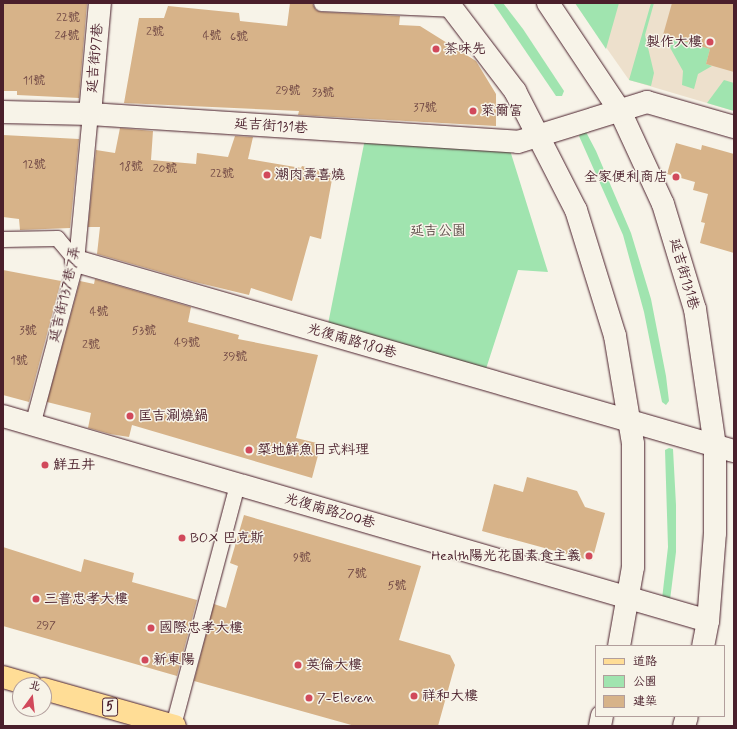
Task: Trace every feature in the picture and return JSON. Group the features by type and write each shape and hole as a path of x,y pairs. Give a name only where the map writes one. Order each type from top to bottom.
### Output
{"main road":[{"name":"5","path":"52,691 174,726"}],"street":[{"name":"延吉街97巷","path":"90,114 100,3"},
{"name":"延吉街131巷","path":"548,3 620,111 663,204 695,309 724,449 708,621 703,645"},
{"path":"451,6 515,91 576,210 615,336 633,444 633,567 619,645"},
{"path":"620,111 647,102 734,128"},
{"name":"延吉街131巷","path":"3,112 90,114 518,142 620,111"},
{"name":"光復南路180巷","path":"76,261 629,421"},
{"name":"光復南路200巷","path":"3,416 628,597"},
{"path":"629,421 724,449"},
{"path":"628,597 708,621"}],"lane":[{"path":"321,3 451,6"},
{"name":"延吉街137巷7弄","path":"32,425 76,261 90,114"},
{"path":"3,239 57,238 76,261"},
{"path":"174,726 237,484"}],"shaded area":[{"path":"575,3 734,3 734,111 629,80"}],"green space":[{"path":"493,3 503,3 523,29 564,91 562,96 556,96"},
{"path":"575,3 619,3 606,49"},
{"path":"651,3 654,3 645,35 654,73 651,86 629,80"},
{"path":"663,35 710,49 706,64 712,66 698,74 694,89 682,85 683,71"},
{"path":"724,80 734,83 734,111 707,103"},
{"path":"581,132 586,132 596,151 631,233 651,299 666,376 669,401 666,405 662,402 644,312 623,235 579,136"},
{"name":"延吉公園","path":"365,139 509,147 548,272 518,270 484,375 327,329"},
{"path":"669,448 673,449 676,505 676,552 670,600 662,599 668,547 665,450"}],"building":[{"path":"3,3 87,3 79,98 17,95 17,91 3,91"},
{"path":"290,3 312,3 316,10 321,12 400,16 399,25 420,26 476,61 496,94 496,126 298,115 299,111 124,103 139,18 164,18 168,6 239,13 240,21 287,26"},
{"name":"製作大樓","path":"672,3 734,3 734,72 706,64 710,49 663,35"},
{"path":"120,128 153,131 151,160 196,164 197,153 228,157 235,136 253,137 248,159 301,168 302,166 333,174 321,239 310,236 292,301 251,288 249,295 195,282 97,254 100,227 88,227 96,150 115,153"},
{"path":"3,135 79,139 70,228 20,230 19,219 3,217"},
{"path":"676,143 701,150 702,145 734,154 734,253 700,243 705,223 701,222 708,194 693,190 695,182 667,174"},
{"path":"3,270 61,281 29,402 3,395"},
{"path":"95,279 191,307 188,322 239,335 238,339 318,355 296,438 321,444 312,478 132,425 129,437 88,428 91,413 47,402 80,281 94,284"},
{"path":"527,477 577,491 585,507 605,513 592,561 482,531 494,484 523,492"},
{"path":"244,515 421,566 399,640 450,655 455,665 438,726 355,726 194,681 214,604 226,608 238,566 230,563"},
{"path":"3,547 81,572 84,559 134,573 132,582 197,600 177,676 3,626"}],"place":[{"name":"製作大樓","path":"710,42"},
{"name":"茶味先","path":"436,49"},
{"name":"萊爾富","path":"473,111"},
{"name":"潮肉壽喜燒","path":"267,175"},
{"name":"全家便利商店","path":"676,177"},
{"name":"匡吉涮燒鍋","path":"130,416"},
{"name":"築地鮮魚日式料理","path":"249,450"},
{"name":"鮮五井","path":"45,465"},
{"name":"BOX 巴克斯","path":"182,538"},
{"name":"Health陽光花園素食主義","path":"589,556"},
{"name":"三普忠孝大樓","path":"36,599"},
{"name":"國際忠孝大樓","path":"151,628"},
{"name":"新東陽","path":"145,660"},
{"name":"英倫大樓","path":"298,665"},
{"name":"祥和大樓","path":"414,696"},
{"name":"7-Eleven","path":"309,698"}]}
